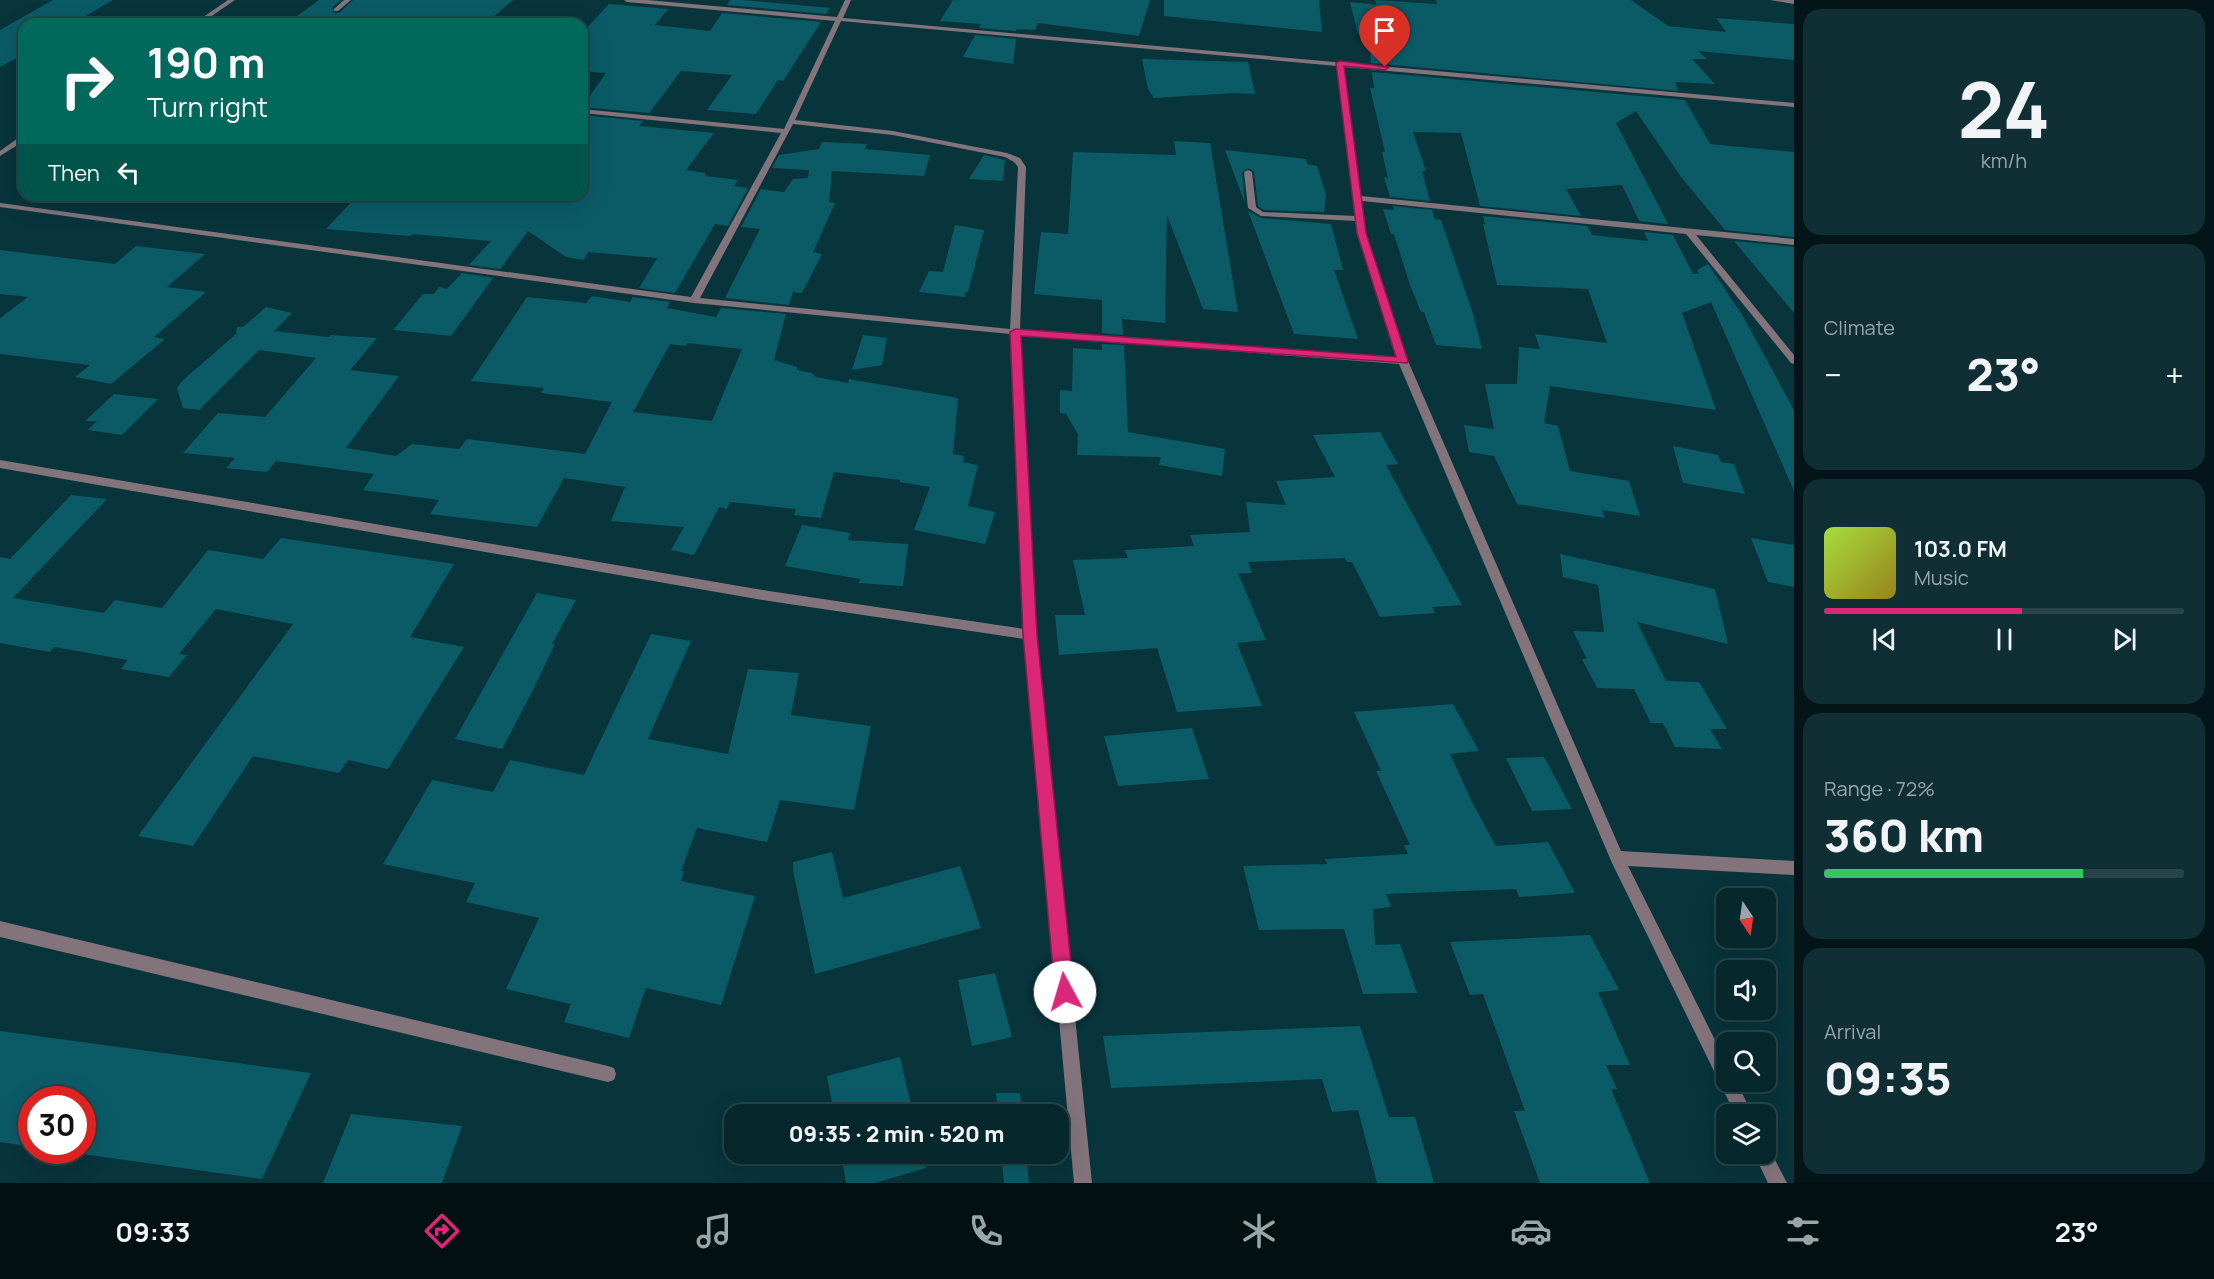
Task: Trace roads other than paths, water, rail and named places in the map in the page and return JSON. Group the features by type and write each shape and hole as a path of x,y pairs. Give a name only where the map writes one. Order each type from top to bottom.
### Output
{"street":[{"path":"205,18 232,0"},
{"path":"336,10 348,0"},
{"path":"627,0 1794,105"},
{"path":"694,300 788,127 848,0"},
{"path":"1773,0 1794,2"},
{"path":"1340,63 1359,219 1403,361 1617,858 1716,1058"},
{"path":"588,111 893,133 1007,155 1017,160 1022,167 1015,332 1030,635 1083,1183"},
{"path":"0,154 18,142"},
{"path":"1248,172 1252,208 1255,212 1359,219"},
{"path":"1356,198 1794,242"},
{"path":"0,205 694,300 1015,332 1403,361"},
{"path":"1689,232 1794,361"},
{"path":"0,464 769,596 1030,635"},
{"path":"1617,858 1794,868"},
{"path":"0,929 608,1074"},
{"path":"1769,1164 1778,1183"}]}
